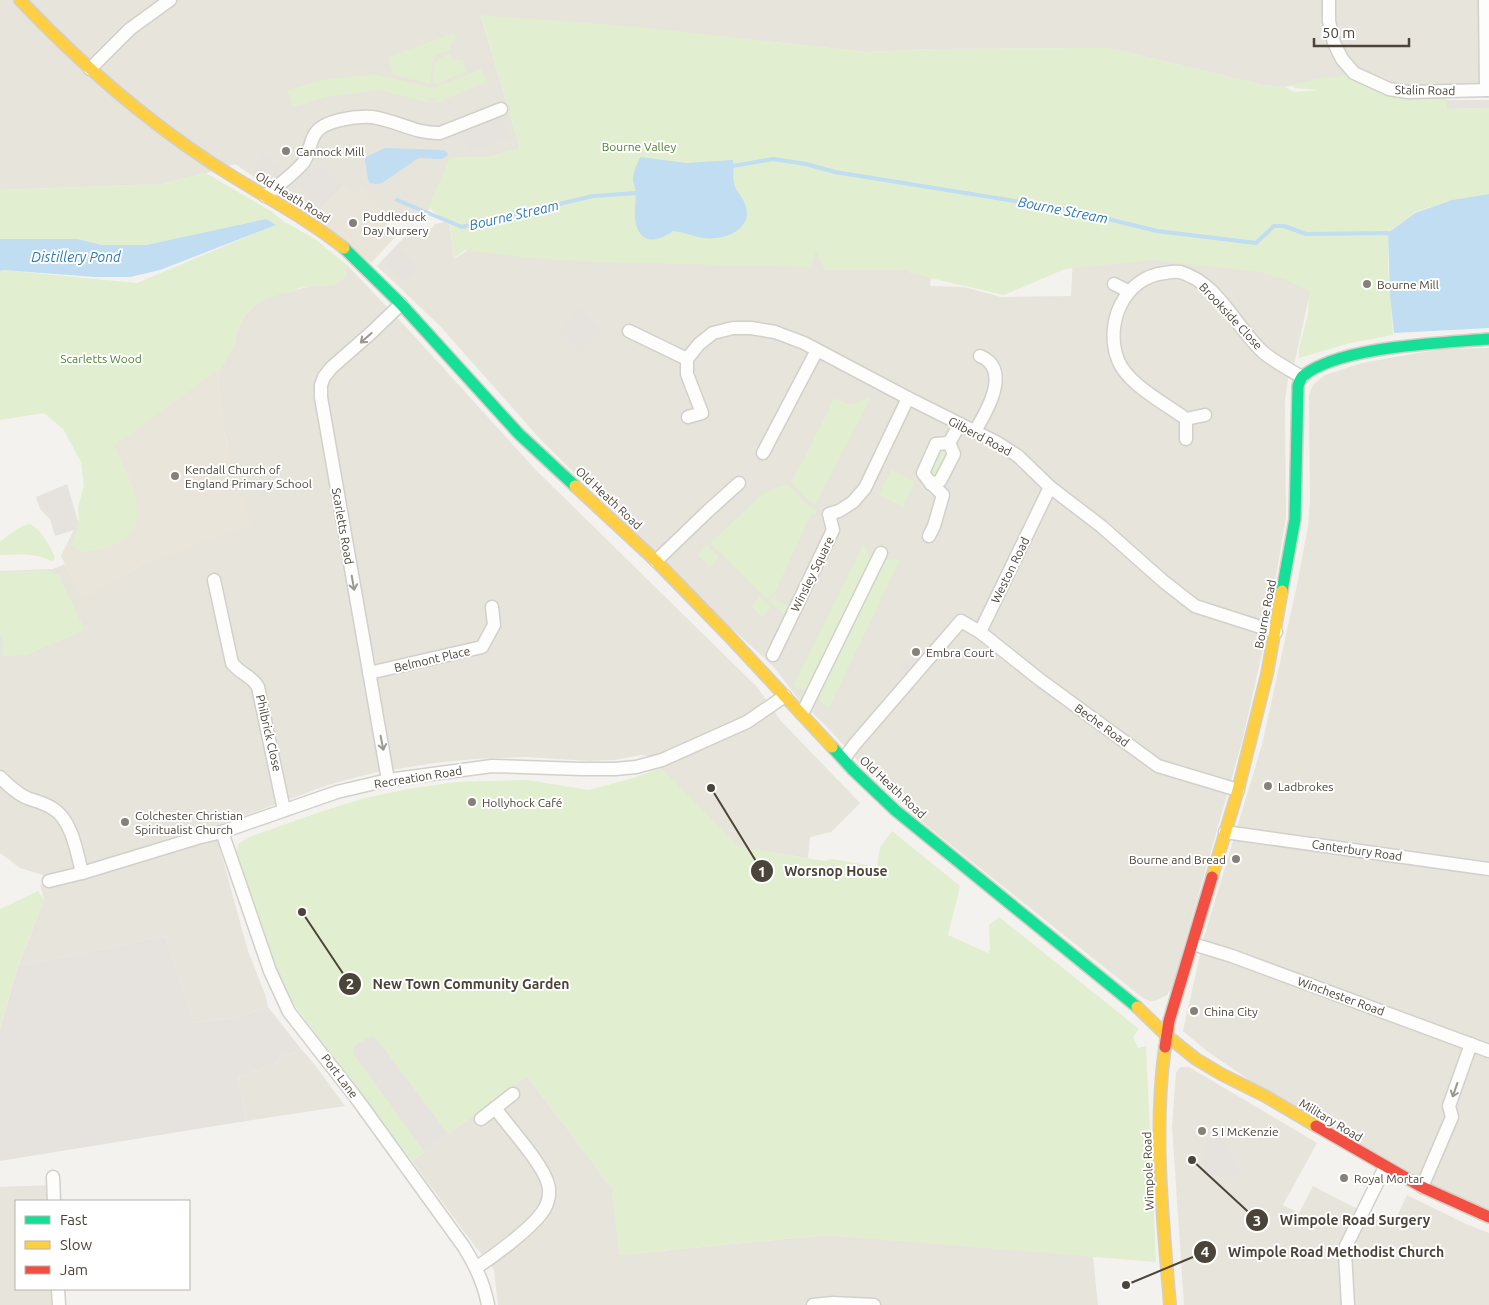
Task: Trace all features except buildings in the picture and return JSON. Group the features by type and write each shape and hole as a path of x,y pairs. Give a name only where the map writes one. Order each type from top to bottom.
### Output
{"street":[{"name":"Old Heath Road","path":"20,0 62,44 125,100 194,150 322,230 345,249 401,304 519,434 656,561 895,810 1144,1012 1166,1035"},
{"path":"90,69 130,29 170,0"},
{"name":"Stalin Road","path":"1329,0 1329,21 1334,43 1342,59 1354,74 1389,89 1408,92 1487,90"},
{"path":"1486,0 1487,90"},
{"path":"265,196 303,164 308,156 315,133 322,126 332,122 372,117 429,133 440,133 501,109"},
{"name":"Brookside Close","path":"1128,291 1142,280 1155,274 1177,272 1194,277 1220,300 1264,353 1302,378"},
{"path":"1114,284 1128,291 1120,305 1112,337 1118,360 1126,374 1186,419 1205,416"},
{"name":"Scarletts Road","path":"388,780 321,397 321,385 331,368 401,304"},
{"name":"Gilberd Road","path":"687,359 699,344 713,333 733,328 751,328 775,332 817,350 996,442 1018,456 1050,487 1101,526 1163,581 1195,606 1276,632"},
{"path":"629,331 687,359 687,374 702,413 688,417"},
{"path":"1302,378 1329,362 1356,354 1406,346 1489,339"},
{"path":"763,453 817,350"},
{"path":"974,431 992,397 996,375 988,359 980,356"},
{"name":"Bourne Road","path":"1166,1035 1238,790 1276,632 1295,519 1298,386 1302,378"},
{"name":"Winsley Square","path":"773,655 833,530 829,514 839,511 853,502 865,488 908,398"},
{"path":"1186,419 1186,439"},
{"path":"949,443 960,424"},
{"path":"928,536 934,526 943,495 923,473 936,444 949,443"},
{"path":"931,484 940,481 954,454 949,443"},
{"path":"656,561 708,510 739,483"},
{"name":"Weston Road","path":"980,632 1050,487"},
{"path":"802,714 881,553"},
{"name":"Philbrick Close","path":"214,580 232,663 237,670 245,673 256,682 258,687 284,810"},
{"name":"Belmont Place","path":"369,673 482,647 494,625 492,607"},
{"path":"844,759 961,621 980,632"},
{"name":"Beche Road","path":"980,632 1039,679 1158,766 1238,790"},
{"name":"Recreation Road","path":"49,881 222,832 337,792 388,780 492,766 581,769 636,767 662,760 747,722 785,696"},
{"path":"0,776 13,790 53,808 62,818 72,836 82,873"},
{"name":"Port Lane","path":"222,832 270,971 289,1012 362,1106 477,1267 488,1305"},
{"name":"Canterbury Road","path":"1225,832 1489,869"},
{"name":"Winchester Road","path":"1192,944 1232,956 1489,1050"},
{"name":"Military Road","path":"1166,1035 1204,1064 1265,1096 1385,1167 1422,1187 1489,1218"},
{"name":"Wimpole Road","path":"1166,1035 1162,1064 1160,1152 1170,1305"},
{"path":"1422,1187 1452,1117 1449,1106 1471,1044"},
{"path":"481,1119 513,1094"},
{"path":"477,1267 508,1245 537,1219 546,1207 549,1193 549,1186 543,1172 495,1108"},
{"path":"1348,1305 1346,1246 1385,1167"},
{"path":"53,1177 54,1200"},
{"path":"58,1290 59,1305"},
{"path":"814,1305 874,1305"}],"shaded area":[{"path":"0,0 1489,0 1489,97 1409,98 1375,91 1348,76 1314,80 1285,87 1263,85 1109,48 930,49 868,52 630,27 481,16 520,148 488,157 450,158 425,218 389,214 382,210 372,218 344,186 313,217 235,164 162,184 0,190"},
{"path":"1447,100 1489,100 1489,108 1447,109"},
{"path":"501,113 510,138 468,152 460,128"},
{"path":"263,152 287,172 280,180 275,177 271,182 253,165"},
{"path":"319,163 341,188 317,208 296,183"},
{"name":"Puddleduck Day Nursery","path":"361,185 382,210 377,214 397,235 371,263 313,217 344,186 351,194"},
{"path":"449,221 454,259 476,245 807,242 819,253 825,270 932,270 930,286 964,287 1001,297 1071,296 1074,236 1314,274 1295,361 1288,379 1285,401 1286,518 1265,640 1242,742 1172,988 1167,995 1155,1001 1143,998 916,817 872,776 799,700 774,667 726,623 541,440 440,326 377,266 409,232 425,231 432,228 435,224"},
{"path":"396,247 418,267 404,282 382,262"},
{"path":"347,265 535,469 757,687 781,721 860,803 831,832 810,837 808,858 738,847 648,756 641,755 615,760 590,761 526,757 475,759 434,763 373,773 328,785 214,827 248,951 265,994 268,1007 238,1017 194,1023 165,936 18,966 44,900 40,885 46,883 46,876 20,868 0,853 0,571 53,569 65,564 83,599 138,567 228,445 223,427 218,377 221,368 235,345 236,334 245,315 260,301 272,296 311,286 332,286 345,277"},
{"path":"580,308 601,328 581,352 559,332"},
{"name":"Kendall Church of England Primary School","path":"245,315 236,334 235,345 221,368 218,377 227,447 252,524 138,567 83,600 61,556 78,521 124,505 104,442"},
{"path":"1489,348 1489,1210 1431,1184 1252,1082 1207,1051 1183,1031 1204,937 1262,745 1298,580 1308,526 1310,501 1309,396 1311,389 1325,375 1362,363 1440,349"},
{"path":"67,484 78,521 74,530 55,536 50,519 40,509 36,497"},
{"name":"Embra Court","path":"910,655 917,660 905,676 898,670"},
{"path":"165,936 194,1023 238,1017 268,1007 302,1050 278,1058 279,1062 238,1077 246,1121 0,1161 0,1030 18,966"},
{"path":"373,1037 379,1042 448,1134 425,1152 355,1056 354,1046"},
{"path":"302,1050 345,1106 246,1121 238,1077 279,1062 278,1058"},
{"path":"1180,1067 1189,1067 1317,1143 1283,1205 1299,1213 1313,1186 1392,1227 1407,1195 1466,1224 1489,1233 1489,1305 1184,1305 1172,1126 1176,1073"},
{"path":"527,1076 614,1191 619,1255 827,1235 1093,1256 1098,1305 498,1305 494,1270 412,1161"},
{"path":"1224,1138 1238,1166 1239,1174 1204,1176 1203,1150 1207,1150 1207,1139"},
{"path":"50,1185 51,1200 15,1200 15,1290 55,1290 55,1305 0,1305 0,1187"}],"green space":[{"name":"Bourne Valley","path":"481,15 616,25 868,52 930,49 1109,48 1263,85 1285,87 1294,92 1319,90 1295,88 1293,87 1294,84 1327,77 1348,76 1375,91 1409,98 1447,97 1447,109 1489,108 1489,194 1452,200 1415,212 1388,233 1388,266 1393,335 1350,343 1299,358 1299,348 1308,314 1309,291 1286,280 1258,272 1154,260 1065,269 1004,295 909,273 908,270 825,270 816,251 811,267 591,262 529,258 465,250 454,258 450,224 428,207 450,158 488,157 520,148"},
{"path":"454,33 456,39 451,43 450,50 439,54 433,59 430,84 393,75 388,57"},
{"path":"450,54 452,59 463,61 466,72 438,83 433,83 435,64 440,58"},
{"path":"482,69 487,82 436,103 434,97 430,98 429,103 380,90 326,97 293,107 287,90 323,80 374,74 435,87"},
{"name":"Scarletts Wood","path":"206,173 315,239 347,265 345,277 332,286 300,288 260,301 245,315 236,334 235,345 221,368 114,446 133,488 137,503 137,517 133,529 124,540 107,548 83,553 71,545 79,525 78,507 84,486 81,462 63,429 44,413 0,420 0,271 137,283 275,225 266,219 146,245 102,245 78,239 0,239 0,190 162,184"},
{"path":"871,397 816,504 809,501 791,483 834,398 850,405"},
{"path":"943,448 949,452 938,476 931,476 929,470 938,449"},
{"path":"891,470 915,481 903,507 879,495"},
{"path":"787,484 808,506 816,509 816,515 811,514 776,590 767,599 710,543 764,493"},
{"path":"30,524 45,538 55,557 54,560 51,561 32,555 0,555 0,542 18,529"},
{"path":"863,544 866,546 872,561 811,687 799,690 793,686"},
{"path":"707,545 719,557 710,567 698,555"},
{"path":"885,560 900,560 829,708 821,702 819,687"},
{"path":"47,570 61,576 62,582 85,630 27,655 3,656 2,636 0,634 0,572"},
{"path":"777,593 775,600 792,608 787,618 769,601"},
{"path":"760,596 772,607 762,617 751,606"},
{"path":"661,768 739,847 825,861 832,859 877,867 880,847 892,831 960,886 948,935 988,953 990,949 989,925 999,917 1139,1029 1133,1037 1138,1048 1146,1046 1156,1262 827,1235 619,1255 612,1193 614,1191 527,1076 412,1161 283,990 265,948 237,853 238,844 249,837 317,813 365,798 408,789 456,782 527,780 589,790"},
{"path":"38,891 44,900 18,965 0,1030 0,909"}],"water":[{"path":"385,148 443,150 448,155 442,159 417,159 382,183 370,183 366,157"},
{"path":"640,157 686,163 733,160 734,184 744,202 747,213 742,227 728,235 711,238 673,231 660,238 648,239 644,237 637,227 635,218 636,194 633,179"},
{"path":"1489,194 1489,328 1394,333 1390,295 1388,233 1415,213 1452,200"},
{"name":"Distillery Pond","path":"266,219 276,225 160,270 130,277 95,277 0,271 0,239 78,239 102,245 146,245"}],"waterway":[{"name":"Bourne Stream","path":"733,166 773,159 806,164 835,172 1071,210 1157,231 1256,243 1274,226 1284,226 1306,234 1388,233"},
{"name":"Bourne Stream","path":"397,200 462,227 593,196 636,193"}],"traffic: fast":[{"path":"344,248 401,304 519,434 575,486"},
{"path":"1282,591 1295,519 1298,386 1302,377 1320,366 1341,358 1366,352 1489,339"},
{"path":"832,747 895,810 1137,1007"}],"traffic: slow":[{"path":"20,0 64,45 134,107 210,162 295,214 344,248"},
{"path":"575,486 656,561 832,747"},
{"path":"1212,877 1238,790 1267,674 1282,591"},
{"path":"1137,1007 1166,1035 1196,1059 1316,1126"},
{"path":"1165,1047 1161,1079 1159,1144 1170,1305"}],"traffic: jam":[{"path":"1165,1047 1169,1021 1212,877"},
{"path":"1316,1126 1422,1187 1489,1217"}],"place":[{"name":"Cannock Mill","path":"286,151"},
{"name":"Puddleduck Day Nursery","path":"353,223"},
{"name":"Bourne Mill","path":"1367,284"},
{"name":"Kendall Church of England Primary School","path":"175,476"},
{"name":"Embra Court","path":"916,652"},
{"name":"Ladbrokes","path":"1268,786"},
{"name":"Worsnop House","path":"711,788"},
{"name":"Hollyhock Café","path":"472,802"},
{"name":"Colchester Christian Spiritualist Church","path":"125,822"},
{"name":"Bourne and Bread","path":"1236,859"},
{"name":"New Town Community Garden","path":"302,912"},
{"name":"China City","path":"1194,1011"},
{"name":"S I McKenzie","path":"1202,1131"},
{"name":"Wimpole Road Surgery","path":"1192,1160"},
{"name":"Royal Mortar","path":"1344,1178"},
{"name":"Wimpole Road Methodist Church","path":"1126,1285"}]}
